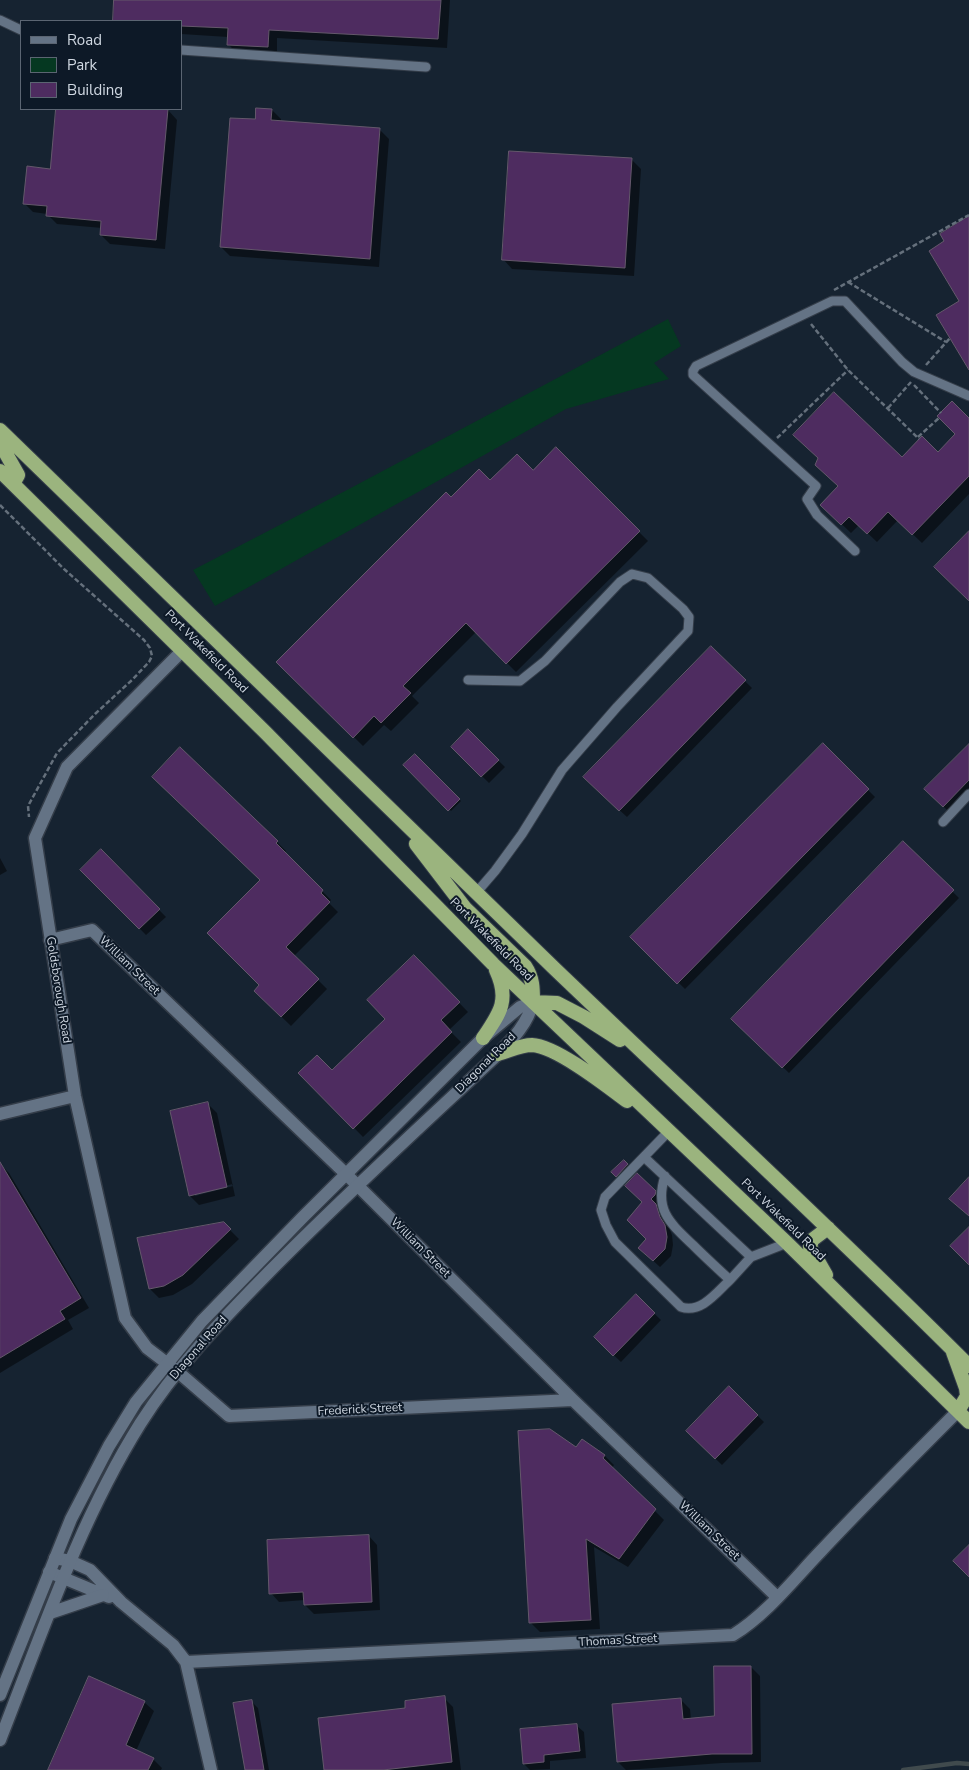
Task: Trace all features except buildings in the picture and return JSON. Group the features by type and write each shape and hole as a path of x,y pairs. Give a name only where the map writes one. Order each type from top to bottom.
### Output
{"highway":[{"name":"Port Wakefield Road","path":"0,430 476,893 646,1057 774,1175 969,1366"},
{"path":"0,443 18,474 13,484"},
{"name":"Port Wakefield Road","path":"0,471 183,650 493,964 787,1243 969,1422"},
{"path":"385,804 465,908 525,966 533,982 533,1002 557,1003 584,1017 646,1057"},
{"path":"484,1038 502,1007 502,984 493,964"},
{"path":"498,1054 531,1045 556,1054 576,1065 669,1130"},
{"path":"828,1228 812,1240 810,1247 834,1289"},
{"path":"952,1349 967,1396 958,1411"}],"street":[{"path":"35,838 67,767 183,650"},
{"name":"Goldsborough Road","path":"35,838 75,1096 125,1318 147,1348 167,1363"},
{"name":"William Street","path":"50,940 92,930 347,1175 573,1400 777,1597"},
{"name":"Diagonal Road","path":"0,1695 70,1518 136,1402 202,1321 236,1285 484,1038 520,1007 533,1002"},
{"name":"Diagonal Road","path":"0,1740 70,1562 93,1509 119,1459 177,1371 297,1244 498,1054 526,1021 530,1015 533,1002"},
{"path":"0,1114 75,1096"},
{"name":"Frederick Street","path":"167,1363 229,1416 573,1400"},
{"name":"Thomas Street","path":"186,1662 733,1635 748,1626 958,1411"},
{"path":"55,1558 90,1570 121,1602 173,1645 186,1662 211,1770"},
{"path":"49,1572 121,1602"},
{"path":"50,1612 103,1595"}],"lane":[{"path":"0,20 20,30"},
{"path":"182,50 426,67"},
{"path":"856,551 817,515 807,499 816,486 694,375 693,370 696,366 832,301 845,301 902,362 914,372 969,396"},
{"path":"468,680 520,681 545,661 620,582 632,574 648,578 684,609 689,617 688,631 617,707 562,770 522,834 496,871 476,893"},
{"path":"942,822 969,794"},
{"path":"669,1130 605,1197 601,1210 615,1242 678,1304 684,1308 698,1307 730,1280 751,1257 787,1243"},
{"path":"644,1157 751,1257"},
{"path":"665,1176 662,1202 671,1225 730,1280"}],"path":[{"path":"848,282 946,342"},
{"path":"771,444 848,370"},
{"path":"911,382 941,413"},
{"path":"918,437 939,418"},
{"path":"0,505 64,569 144,640 150,648 152,656 138,674 94,714 57,753 28,806 28,815 35,838"}],"green space":[{"path":"668,319 681,346 654,363 669,379 566,409 215,606 193,570 347,490"}],"waterway":[{"path":"903,1770 957,1763 969,1764"}]}
